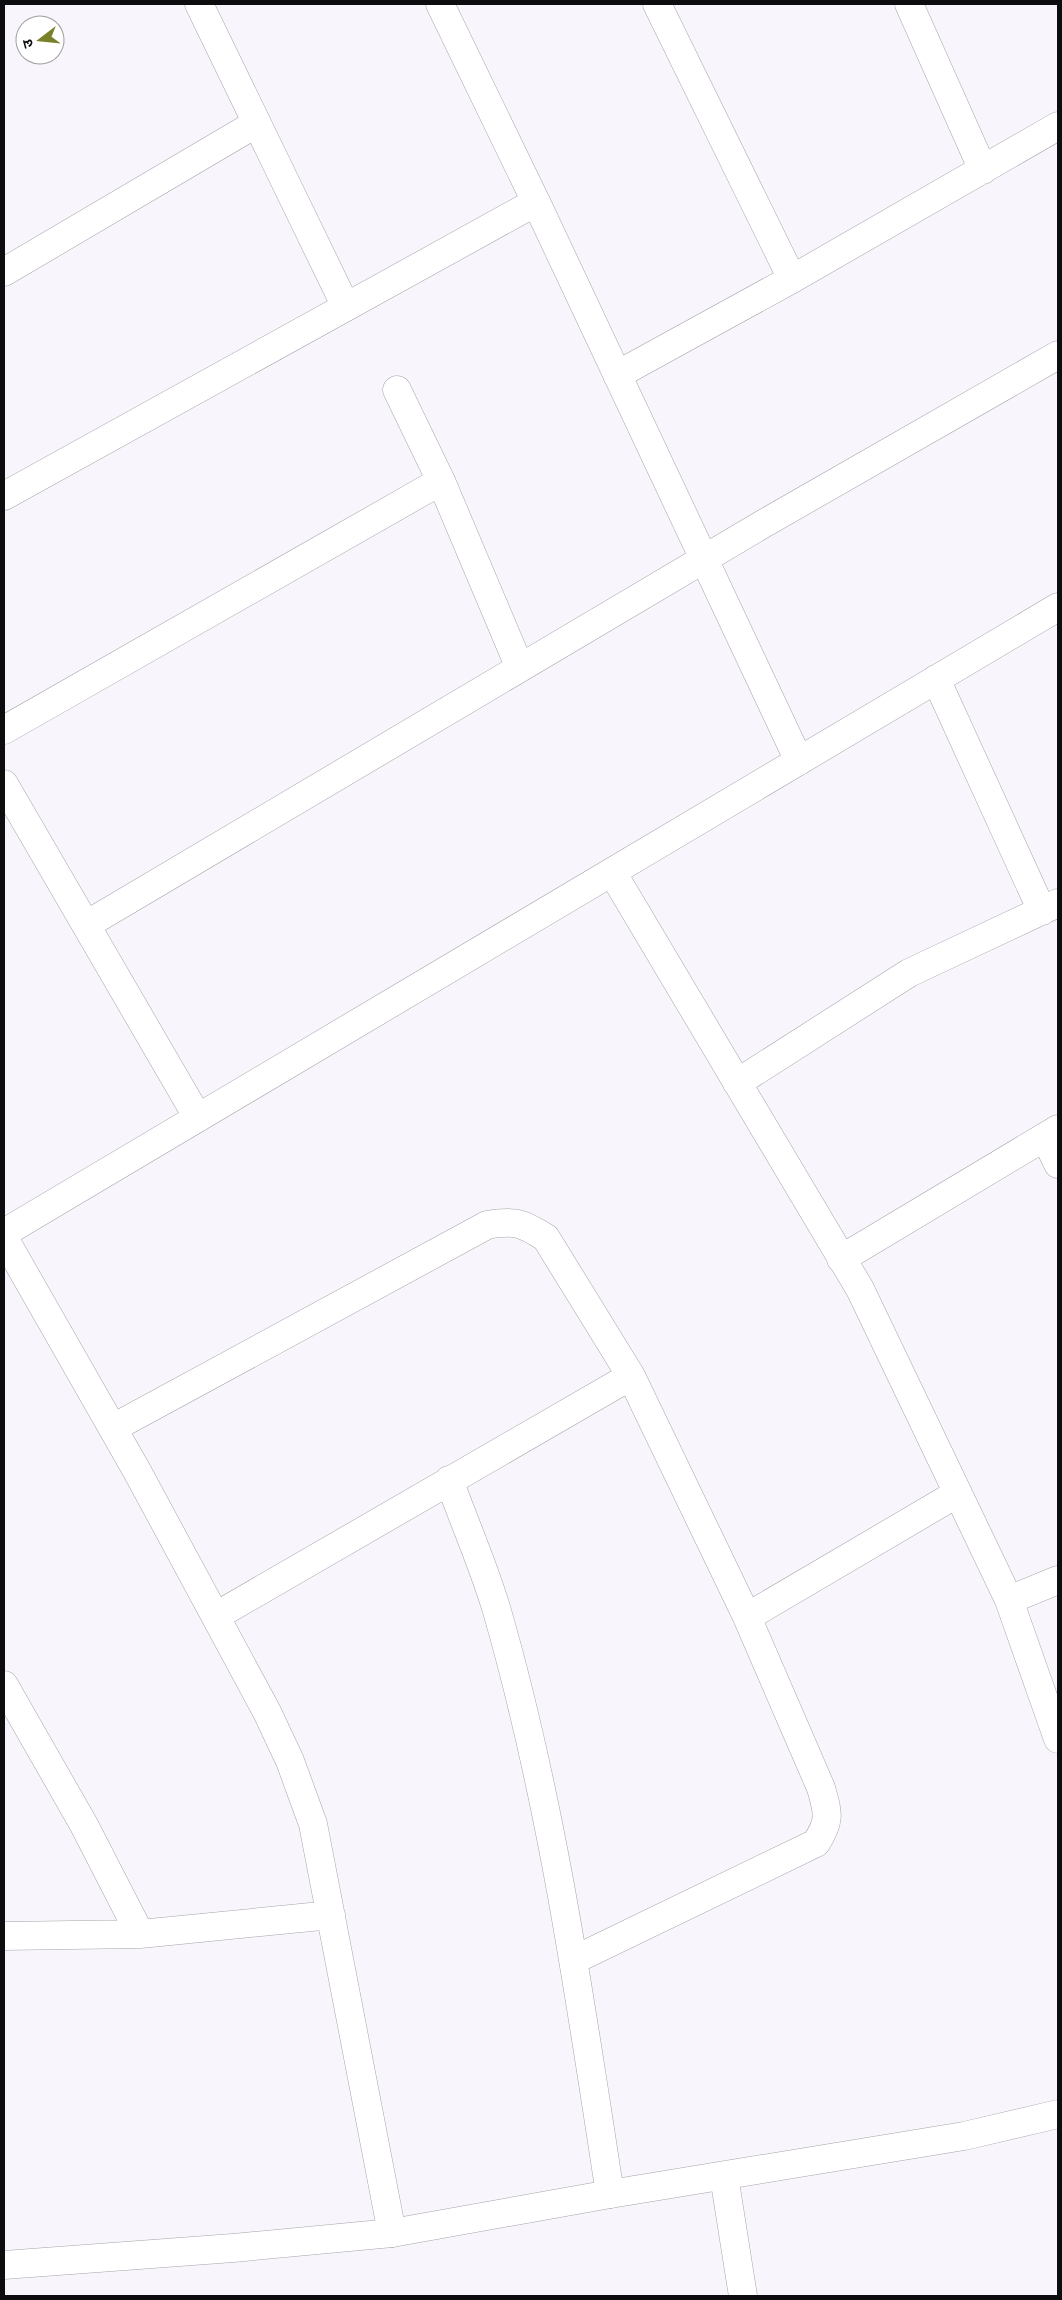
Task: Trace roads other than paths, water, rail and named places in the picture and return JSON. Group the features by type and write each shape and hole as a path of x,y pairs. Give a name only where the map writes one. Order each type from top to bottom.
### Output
{"street":[{"path":"199,4 346,307"},
{"path":"440,4 536,202 799,761"},
{"path":"656,4 792,279"},
{"path":"909,4 982,170"},
{"path":"4,272 257,124"},
{"path":"616,375 792,279 1058,126"},
{"path":"4,496 536,202"},
{"path":"86,925 703,560 1058,355"},
{"path":"397,390 441,481 520,668"},
{"path":"4,730 441,481"},
{"path":"4,1233 1058,607"},
{"path":"737,1083 909,972 1050,907 936,679"},
{"path":"4,784 198,1118"},
{"path":"612,872 860,1289 1010,1600 1058,1739"},
{"path":"841,1259 1052,1133 1058,1164"},
{"path":"113,1428 487,1225 505,1222 526,1225 546,1238 631,1376 747,1617 821,1788 827,1810 826,1827 816,1843 574,1960"},
{"path":"4,1238 113,1428 216,1616 267,1712 290,1761 313,1824 392,2233"},
{"path":"216,1616 448,1480 631,1376"},
{"path":"448,1480 496,1610 535,1757 574,1960 610,2194"},
{"path":"747,1617 958,1493"},
{"path":"1010,1600 1058,1580"},
{"path":"4,1685 84,1825 140,1934"},
{"path":"4,1936 140,1934 331,1915"},
{"path":"4,2265 233,2248 392,2233 610,2194 964,2136 1058,2114"},
{"path":"724,2176 743,2296"}]}
